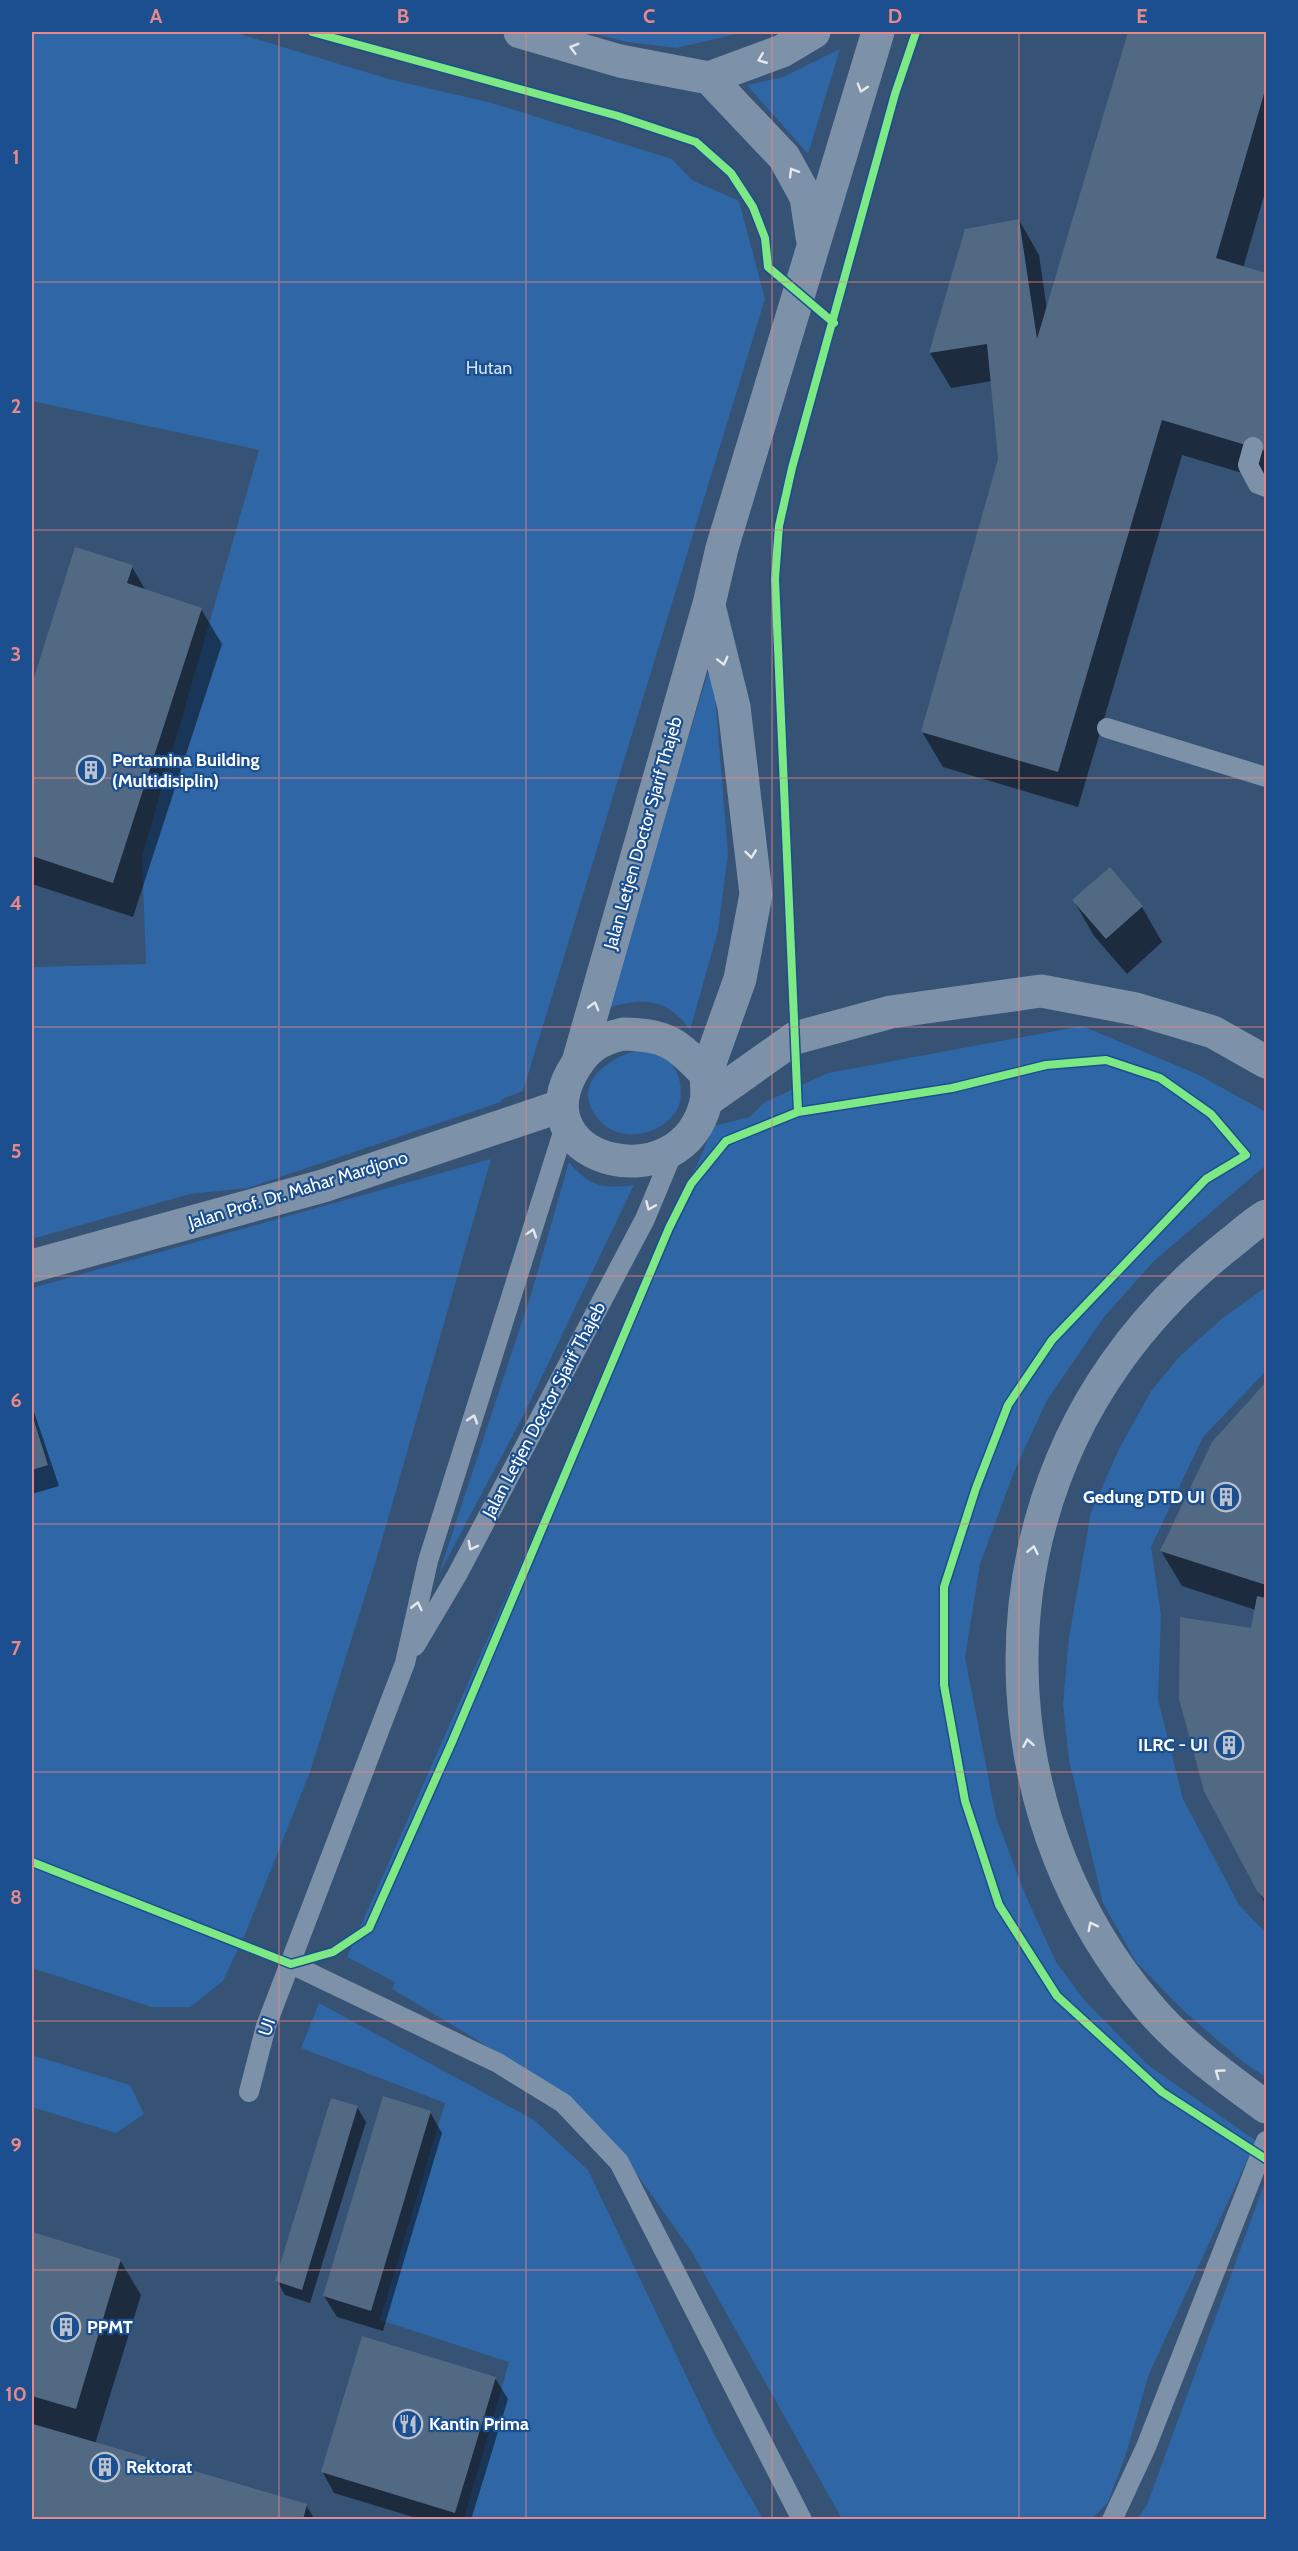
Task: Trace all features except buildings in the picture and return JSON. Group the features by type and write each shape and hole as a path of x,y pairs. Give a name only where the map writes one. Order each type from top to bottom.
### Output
{"street":[{"path":"520,32 620,61 709,78 782,51 814,32"},
{"name":"Jalan Letjen Doctor Sjarif Thajeb","path":"578,1062 709,604 722,548 878,32"},
{"name":"Jalan Letjen Doctor Sjarif Thajeb","path":"709,78 789,165 806,197 813,248"},
{"name":"Jalan Letjen Doctor Sjarif Thajeb","path":"706,1087 741,979 756,894 734,707 709,604"},
{"path":"706,1087 681,1048 653,1035 622,1034 601,1039 578,1062 567,1082 563,1116 582,1145 600,1156 631,1163 673,1152 693,1132 706,1087 795,1038 891,1012 1041,991 1136,1009 1214,1032 1266,1062"},
{"name":"Jalan Prof. Dr. Mahar Mardjono","path":"32,1266 323,1186 563,1116"},
{"path":"1266,1216 1197,1269 1140,1328 1093,1395 1057,1470 1033,1548 1022,1629 1023,1711 1036,1791 1063,1869 1100,1942 1149,2008 1207,2064 1266,2107"}],"lane":[{"path":"1253,447 1248,465 1258,484 1266,487"},
{"path":"1107,728 1266,777"},
{"name":"Jalan Letjen Doctor Sjarif Thajeb","path":"291,1964 405,1663 428,1561 563,1116"},
{"name":"Jalan Letjen Doctor Sjarif Thajeb","path":"405,1663 457,1575 623,1261 645,1219 673,1152"},
{"path":"291,1964 498,2063 563,2103 619,2162 802,2520"},
{"name":"UI","path":"249,2092 266,2026 291,1964"},
{"path":"1112,2520 1146,2447 1266,2141"}],"green space":[{"name":"Hutan","path":"32,32 233,32 389,79 492,103 672,159 692,180 739,201 765,299 523,1091 502,1099 501,1102 248,1188 190,1194 32,1239 32,967 146,964 142,857 259,450 32,401"},
{"path":"587,32 744,32 677,48 627,42"},
{"path":"840,49 808,154 747,85 783,77"},
{"path":"712,659 728,854 718,931 690,1030 672,1012 653,1003 632,1002 607,1008"},
{"path":"1082,1026 1197,1074 1266,1112 1266,1165 1154,1261 1104,1317 1047,1400 1014,1472 980,1564 965,1657 996,1817 1025,1894 1056,1962 1085,2001 1148,2065 1256,2141 1149,2374 1126,2454 1108,2502 1092,2519 842,2519 692,2252 621,2152 567,2094 392,1989 395,1982 347,1957 714,1126 750,1117 765,1102 828,1073"},
{"path":"639,1050 660,1054 673,1066 680,1081 679,1106 668,1121 649,1132 627,1134 617,1132 599,1120 591,1107 588,1095 590,1085 604,1066"},
{"path":"491,1159 375,1564 310,1772 246,1932 223,1981 190,2007 152,2007 32,1968 32,1470 48,1464 32,1412 32,1288"},
{"path":"569,1162 583,1177 598,1184 614,1187 634,1185 523,1416 439,1574 532,1291"},
{"path":"1266,1287 1266,1371 1203,1437 1151,1547 1161,1615 1158,1699 1183,1799 1239,1905 1266,1933 1266,2077 1243,2062 1186,2013 1136,1962 1103,1903 1069,1760 1063,1704 1069,1637 1091,1512 1119,1449 1151,1391 1181,1355 1224,1317"},
{"path":"319,2003 534,2120 588,2170 716,2438 763,2519 464,2519 509,2362 380,2320 445,2103 301,2048"},
{"path":"32,2055 130,2085 144,2114 116,2133 32,2107"},
{"path":"1266,2179 1266,2519 1137,2519 1147,2505"}],"cycle path":[{"path":"312,32 618,116 696,142 731,173 753,207 765,238 768,267 834,323"},
{"path":"798,1112 775,579 779,526 792,468 895,94 916,32"},
{"path":"32,1862 291,1964 333,1952 369,1928 452,1742 669,1228 691,1184 726,1141 798,1112 952,1088 1046,1065 1106,1060 1160,1078 1211,1114 1246,1155 1206,1179 1052,1340 1008,1405 976,1488 944,1587 944,1685 965,1801 999,1905 1057,1996 1162,2092 1266,2159"}],"place":[{"name":"Pertamina Building (Multidisiplin)","path":"91,770"},
{"name":"Gedung DTD UI","path":"1226,1497"},
{"name":"ILRC - UI","path":"1229,1745"},
{"name":"PPMT","path":"66,2327"},
{"name":"Kantin Prima","path":"408,2424"},
{"name":"Rektorat","path":"105,2467"}]}
